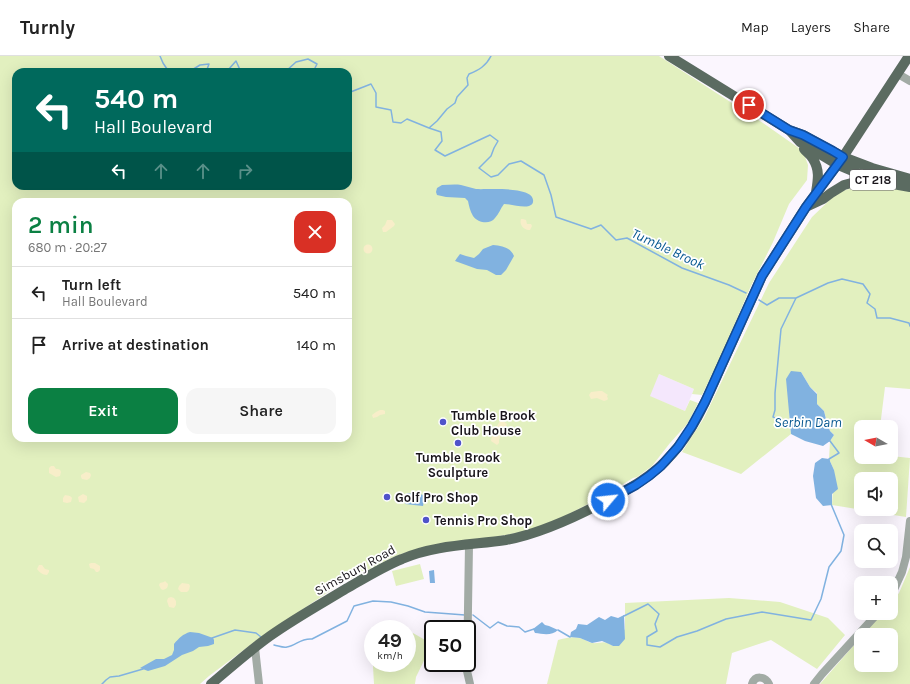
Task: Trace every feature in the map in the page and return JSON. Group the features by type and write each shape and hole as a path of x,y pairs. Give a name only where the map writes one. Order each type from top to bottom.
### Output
{"main road":[{"name":"CT 218","path":"669,56 789,130 803,135 833,151 840,161 910,179"},
{"name":"Simsbury Road","path":"211,684 268,637 293,620 386,566 421,552 512,538 546,529 585,512 636,485 665,462 678,447 692,426 705,402 762,276 806,207 840,161 909,56"},
{"name":"CT 218","path":"789,130 800,142 840,161 876,181 910,186"},
{"path":"800,142 806,152 812,157 816,165 818,174 815,196"},
{"path":"806,207 823,199 844,185 859,181 876,181"}],"street":[{"path":"898,74 910,81"},
{"path":"898,581 906,557 910,521"},
{"path":"469,545 467,671 470,684"},
{"path":"814,684 872,620"},
{"path":"255,648 259,684"},
{"path":"752,684 752,681 761,677 768,682 768,684"}],"shaded area":[{"path":"659,374 694,389 685,411 649,396"}],"green space":[{"path":"0,56 659,56 763,123 803,151 808,165 807,180 789,204 773,242 750,288 720,359 702,395 692,394 694,389 659,374 650,396 685,411 690,400 698,403 688,423 652,466 637,477 609,493 552,523 523,532 407,552 391,558 339,585 261,637 200,684 0,684"},
{"path":"864,185 910,191 910,389 885,387 881,420 854,420 854,464 898,464 898,457 910,458 906,517 898,516 898,472 854,472 854,509 832,505 834,470 829,459 830,441 834,435 830,431 824,411 817,404 817,393 810,387 801,372 789,413 791,434 741,474 682,452 704,418 769,283 812,217 838,192"},
{"path":"420,564 424,579 396,586 392,571"},
{"path":"910,567 910,684 820,684 854,645 854,672 898,672 898,628 868,628 876,620 898,620 899,593"},
{"path":"729,598 780,602 828,618 845,635 817,669 771,640 732,653 726,684 547,684 558,640 577,637 592,643 604,642 613,646 625,629 625,603"},
{"path":"416,635 424,639 424,660 416,677 415,684 374,684 373,672 416,672"}],"sand":[{"path":"521,219 526,220 527,224 531,224 532,226 530,230 522,227"},
{"path":"387,220 392,220 395,224 386,232 383,232 382,228"},
{"path":"366,245 370,245 372,249 370,253 366,253 364,251 364,247"},
{"path":"602,391 608,395 607,400 604,401 597,398 591,399 589,395 591,392"},
{"path":"380,410 385,411 385,414 373,418 372,415"},
{"path":"500,421 507,424 506,427 500,431 496,428"},
{"path":"495,434 500,436 499,443 497,445 491,441 492,436"},
{"path":"54,466 56,469 60,470 60,476 56,477 49,473 49,468"},
{"path":"86,472 90,473 90,478 87,480 82,479 81,475"},
{"path":"83,494 87,496 87,500 84,503 79,502 78,497"},
{"path":"65,495 72,498 71,502 63,502"},
{"path":"95,563 100,566 100,570 98,572 90,568 89,564"},
{"path":"39,565 42,565 45,569 49,570 47,575 43,574 37,569"},
{"path":"165,581 168,585 167,588 163,590 159,585"},
{"path":"182,583 189,584 189,590 187,592 181,592 178,589"},
{"path":"171,597 176,601 174,608 169,607 167,601 168,598"}],"water":[{"path":"442,185 463,185 476,189 519,191 527,193 532,197 533,203 529,206 504,204 498,215 493,220 490,222 481,222 473,216 468,201 465,198 437,195 437,188"},
{"path":"493,245 508,249 514,256 506,270 501,275 496,275 487,270 477,269 455,261 460,254 474,258 483,249"},
{"name":"Serbin Dam","path":"791,371 801,372 810,387 817,394 817,404 824,411 830,431 834,435 830,441 823,446 805,441 791,434 786,379"},
{"path":"822,458 829,459 834,470 838,489 832,494 832,505 823,506 816,498 813,476 815,463"},
{"path":"407,493 425,495 423,506 405,504"},
{"path":"434,570 435,583 430,583 429,571"},
{"path":"624,615 625,639 619,646 613,646 602,641 592,643 580,638 570,637 571,632 576,629 578,624 587,625 599,617 605,620 611,616 618,618"},
{"path":"542,622 545,625 558,630 550,634 535,633 533,629"},
{"path":"190,632 199,633 213,638 214,644 199,647 182,655 165,666 148,671 140,668 156,659 164,659 172,655 174,644 181,636"}],"waterway":[{"name":"Tumble Brook","path":"160,56 166,68"},
{"path":"429,128 447,109 455,103 457,97 468,85 467,78 469,74 482,67 491,56"},
{"name":"Tumble Brook","path":"289,68 296,62 308,59 317,64 315,68"},
{"name":"Tumble Brook","path":"230,68 236,61 239,68"},
{"name":"Tumble Brook","path":"195,68 200,65 209,64 208,68"},
{"name":"Tumble Brook","path":"352,91 371,84 376,93 376,107 391,110 393,122 401,123 407,119 441,132 442,141 435,150 445,156 490,135 498,141 491,156 479,168 491,177 498,175 509,164 521,161 544,175 551,195 556,217 591,229 601,225 616,240 627,238 682,268 729,285 746,293"},
{"name":"Tumble Brook","path":"759,300 767,305 779,298 796,298 828,283 842,279 863,284 870,294 867,303 875,309 877,318 890,318 909,323 910,326"},
{"path":"792,425 773,417 775,410 775,393 781,329 796,298"},
{"path":"828,440 839,453 829,459 829,461"},
{"path":"624,616 648,604 659,614 655,624 657,631 647,637 647,645 660,647 677,637 697,631 726,619 762,612 811,620 821,599 829,567 841,551 844,535 831,504"},
{"path":"274,645 285,647 304,640 312,639 347,621 354,606 373,601 391,602 425,612 465,615"},
{"path":"473,615 490,628 498,622 507,626 519,627 525,632 534,629"},
{"path":"212,638 235,630 256,633 261,637"},
{"path":"558,630 570,637"},
{"path":"102,684 110,677 143,669"}],"place":[{"name":"Tumble Brook Club House","path":"443,422"},
{"name":"Tumble Brook Sculpture","path":"458,443"},
{"name":"Golf Pro Shop","path":"387,497"},
{"name":"Tennis Pro Shop","path":"426,520"}],"route":[{"path":"608,500 649,476 661,466 678,447 692,426 705,402 762,276 806,207 843,157 803,135 789,130 749,105"}]}
